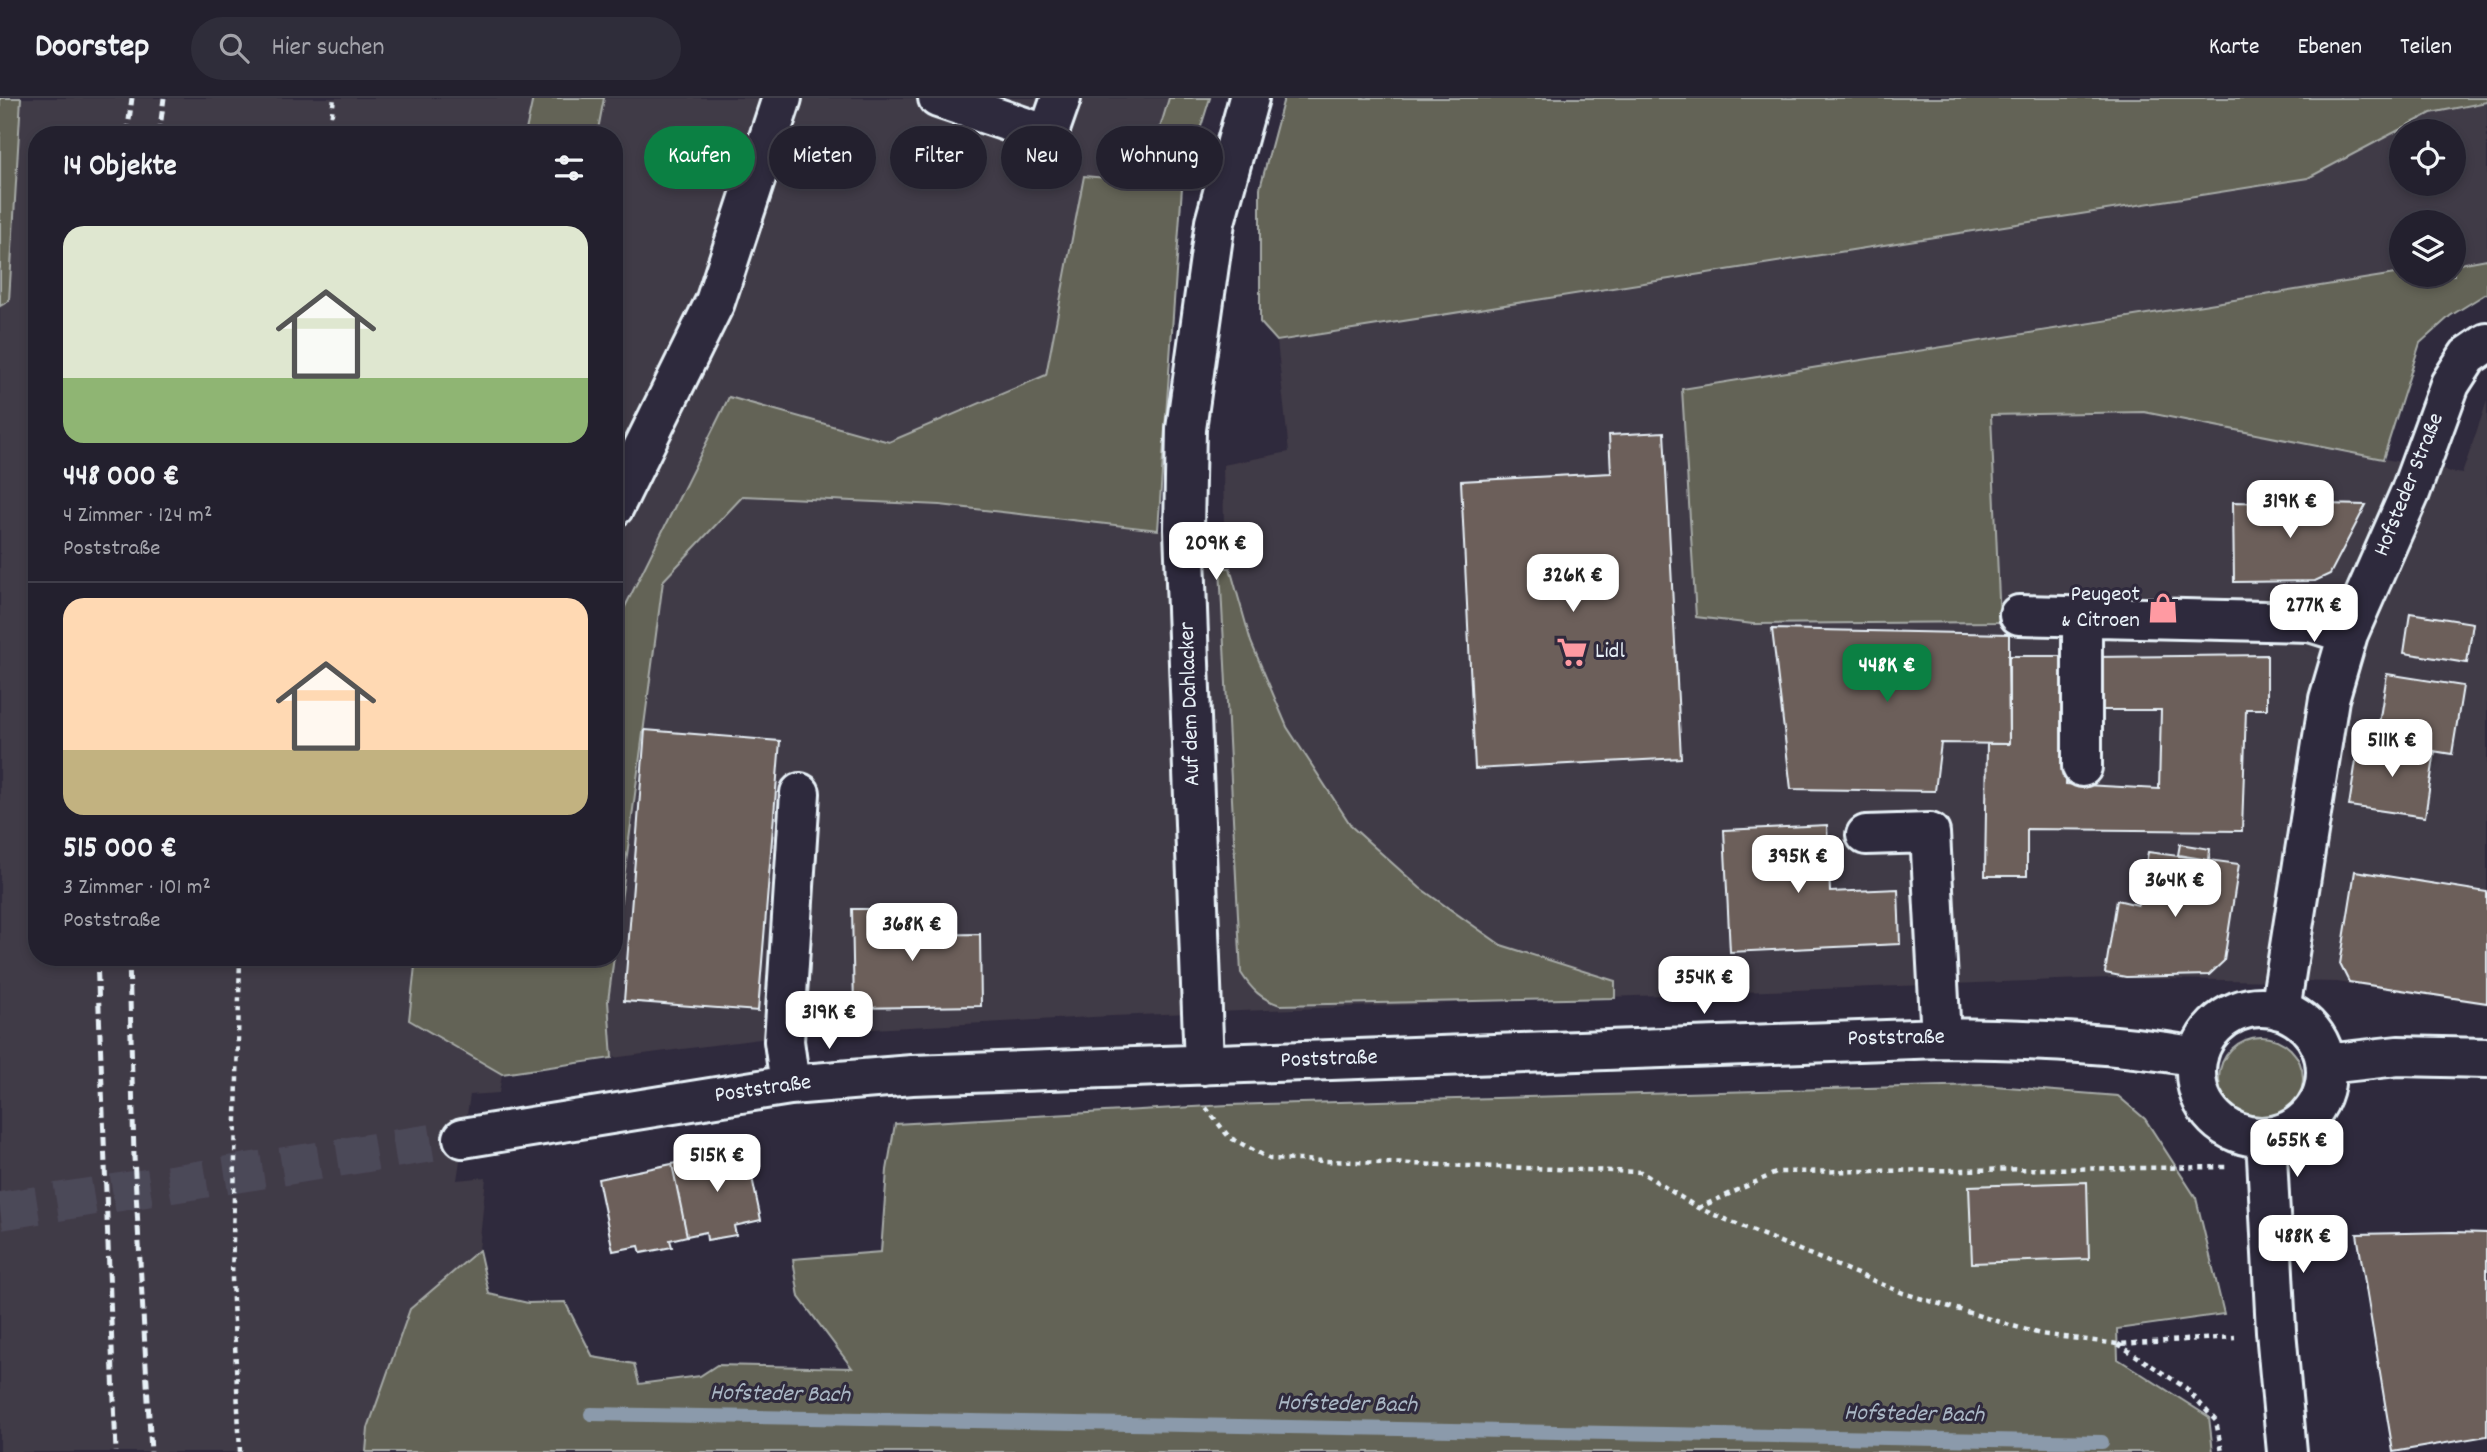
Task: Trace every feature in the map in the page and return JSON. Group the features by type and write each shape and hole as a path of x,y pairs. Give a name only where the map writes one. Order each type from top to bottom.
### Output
{"street":[{"path":"623,489 715,302 782,98"},
{"path":"938,98 1048,135 1061,98"},
{"name":"Auf dem Dahlacker","path":"1204,1065 1184,529 1186,429 1215,222 1249,98"},
{"name":"Hofsteder Straße","path":"2280,1010 2329,699 2348,634 2410,493 2450,384 2468,356 2487,343"},
{"path":"2019,615 2310,622 2348,634"},
{"path":"2082,617 2082,767"},
{"path":"790,1085 784,1041 800,793"},
{"path":"1866,835 1930,834 1941,1038"},
{"path":"2259,1007 2280,1010 2311,1030 2321,1046 2326,1064 2326,1082 2311,1115 2266,1152 2221,1123 2208,1110 2200,1094 2196,1075 2198,1057 2206,1037 2220,1022 2238,1011 2259,1007"},
{"name":"Poststraße","path":"463,1138 790,1085 912,1075 1941,1038 2057,1039 2134,1046 2198,1057"},
{"path":"2326,1064 2398,1056 2487,1058"},
{"path":"2266,1152 2276,1331 2287,1452"}],"path":[{"path":"330,126 334,98"},
{"path":"240,966 232,1279 240,1452"},
{"path":"1204,1065 1205,1106 1228,1137 1270,1159 1641,1172 1698,1208 1903,1293 2040,1334 2118,1344 2218,1340 2276,1331"},
{"path":"1698,1208 1778,1172 2266,1152"},
{"path":"2118,1344 2186,1388 2216,1421 2222,1452"}],"shaded area":[{"path":"0,98 533,98 527,126 28,126 28,966 415,966 409,1020 502,1074 499,1093 470,1095 457,1180 486,1177 479,1250 410,1309 368,1428 366,1452 0,1452"},
{"path":"604,98 1169,98 1161,126 1096,126 1096,178 1084,177 1082,187 1082,126 1001,126 1001,189 1082,189 1046,375 889,442 729,397 623,611 623,126 599,126"},
{"path":"2487,102 2487,259 2466,263 2466,210 2389,210 2389,275 1683,389 1696,616 1753,624 2000,622 1991,415 2144,412 2462,474 2487,401 2487,1005 2337,982 2110,978 1112,1016 816,1032 612,1058 608,1001 613,966 623,966 623,886 663,581 743,496 940,505 1158,530 1224,529 1223,465 1289,452 1277,341 2308,178 2389,135 2389,196 2466,196 2466,119 2420,119 2431,113"}],"green space":[{"path":"0,98 21,98 9,301 0,306"},
{"path":"533,98 604,98 599,126 527,126"},
{"path":"1169,98 1210,98 1201,126 1161,126"},
{"path":"1284,98 2487,98 2487,102 2431,113 2420,119 2389,119 2389,135 2308,178 1277,341 1260,322 1260,188"},
{"path":"1084,176 1096,177 1096,189 1182,189 1158,530 940,505 743,496 663,581 623,885 623,611 729,397 889,442 1046,375"},
{"path":"2487,259 2487,293 2450,316 2420,343 2383,459 2144,412 1991,415 2000,622 1753,624 1696,617 1682,389 2389,275 2389,287 2466,287 2466,263"},
{"path":"1220,568 1230,568 1251,642 1287,727 1352,827 1420,888 1501,945 1615,981 1615,998 1280,1005 1267,1000 1253,989 1241,973"},
{"path":"415,966 613,966 608,1001 612,1058 502,1074 409,1020"},
{"path":"2261,1037 2284,1044 2296,1056 2303,1079 2296,1102 2284,1114 2261,1121 2238,1114 2226,1102 2219,1079 2226,1056 2238,1044"},
{"path":"1982,1085 2118,1096 2145,1119 2196,1198 2224,1314 2117,1329 2118,1359 2209,1417 2213,1452 366,1452 368,1428 410,1309 479,1250 489,1294 528,1303 565,1302 593,1357 634,1364 639,1384 700,1376 717,1365 852,1368 799,1297 793,1259 881,1252 887,1170 895,1124 1228,1105"}],"building":[{"name":"Lidl","path":"1664,432 1681,758 1475,769 1461,481 1611,473 1609,435"},
{"path":"2233,502 2366,505 2330,574 2315,581 2234,582"},
{"path":"2410,613 2473,623 2467,663 2404,653"},
{"path":"1772,629 2009,634 2009,744 1941,743 1935,791 1791,789"},
{"path":"2267,655 2267,709 2246,709 2242,831 2027,829 2027,876 1985,876 1987,744 2009,744 2008,656 2068,656 2066,784 2159,789 2161,710 2097,710 2096,657"},
{"path":"2387,674 2463,686 2452,754 2376,742"},
{"path":"645,730 780,741 758,1011 624,1001"},
{"path":"2359,741 2435,751 2425,817 2349,806"},
{"path":"1827,825 1830,892 1898,889 1900,944 1730,952 1724,830"},
{"path":"2180,844 2210,849 2209,860 2178,855"},
{"path":"2148,852 2239,864 2224,961 2209,975 2126,977 2105,973 2117,900 2138,905"},
{"path":"2355,871 2487,892 2487,1003 2349,982 2340,964"},
{"path":"852,909 916,909 917,935 980,934 981,1006 854,1008"},
{"path":"746,1149 761,1220 734,1226 736,1235 707,1240 706,1232 687,1236 672,1164"},
{"path":"672,1164 687,1236 670,1240 672,1247 641,1253 639,1246 613,1251 598,1179"},
{"path":"2087,1182 2089,1259 1972,1263 1969,1186"},
{"path":"2487,1233 2487,1436 2393,1452 2357,1234"}],"waterway":[{"name":"Hofsteder Bach","path":"591,1414 2102,1442"}],"tunnel":[{"path":"0,1211 463,1138"}],"railway":[{"path":"128,126 132,98"},
{"path":"160,126 164,98"},
{"path":"97,966 116,1452"},
{"path":"129,966 134,1157 151,1452"}],"place":[{"name":"Peugeot & Citroen","path":"2163,608"},
{"name":"Lidl","path":"1572,652"}]}
